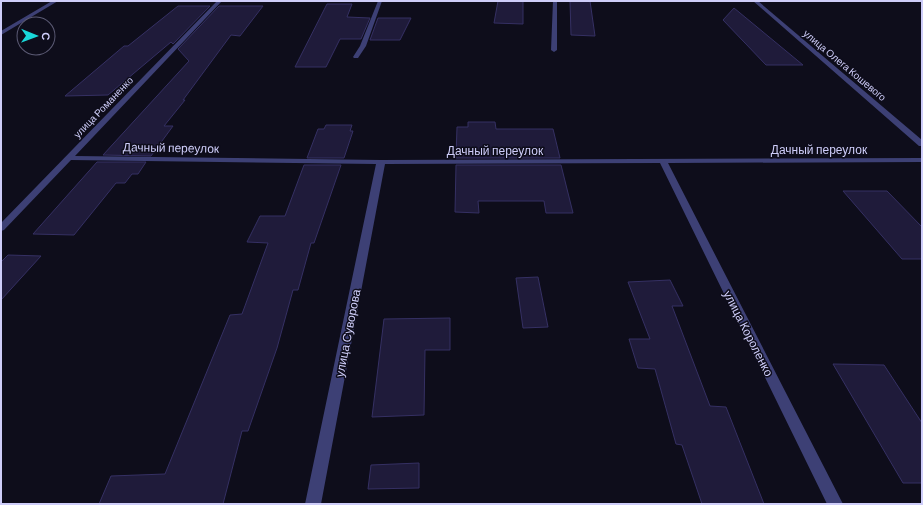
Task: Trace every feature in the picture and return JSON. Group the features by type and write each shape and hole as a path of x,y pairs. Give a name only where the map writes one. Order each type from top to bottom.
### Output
{"street":[{"path":"1,33 56,1"},
{"name":"улица Романенко","path":"1,228 220,1"},
{"path":"356,57 363,46 380,1"},
{"path":"554,50 555,1"},
{"name":"улица Олега Кошевого","path":"755,1 922,144"},
{"name":"Дачный переулок","path":"68,158 381,162 922,160"},
{"name":"улица Суворова","path":"313,504 381,162"},
{"name":"улица Короленко","path":"663,162 835,504"}],"building":[{"path":"498,1 523,1 523,24 494,23"},
{"path":"570,1 590,1 595,36 571,35"},
{"path":"327,4 352,4 347,17 370,18 361,39 340,39 326,67 295,67"},
{"path":"178,6 210,6 173,44 171,42 108,95 65,96 124,46 128,46"},
{"path":"219,6 263,6 240,36 231,35 183,100 185,100 164,126 173,126 151,156 103,155 189,61 178,49"},
{"path":"734,8 803,65 766,65 723,20"},
{"path":"378,18 411,18 400,40 370,40"},
{"path":"468,122 495,122 496,129 553,129 560,158 456,158 457,127 468,127"},
{"path":"326,125 352,125 350,131 353,131 344,158 307,158 318,129 324,129"},
{"path":"97,162 146,162 138,174 132,174 125,183 116,183 74,235 33,234"},
{"path":"304,165 341,165 314,243 311,243 298,290 293,290 277,348 248,431 242,431 223,504 99,504 111,476 165,474 230,315 242,314 268,243 247,242 260,216 285,216"},
{"path":"456,165 561,165 573,213 546,213 544,201 478,201 479,213 455,212"},
{"path":"843,191 887,191 922,227 922,259 902,259"},
{"path":"8,255 41,256 1,300 1,262"},
{"path":"538,277 548,327 523,328 516,278"},
{"path":"670,280 683,306 672,306 710,406 726,407 764,504 702,504 682,445 676,444 655,369 638,368 629,339 650,339 628,282"},
{"path":"450,318 450,350 425,350 424,415 372,417 384,319"},
{"path":"833,364 884,365 922,423 922,483 903,483"},
{"path":"419,463 419,488 368,489 371,465"}]}
